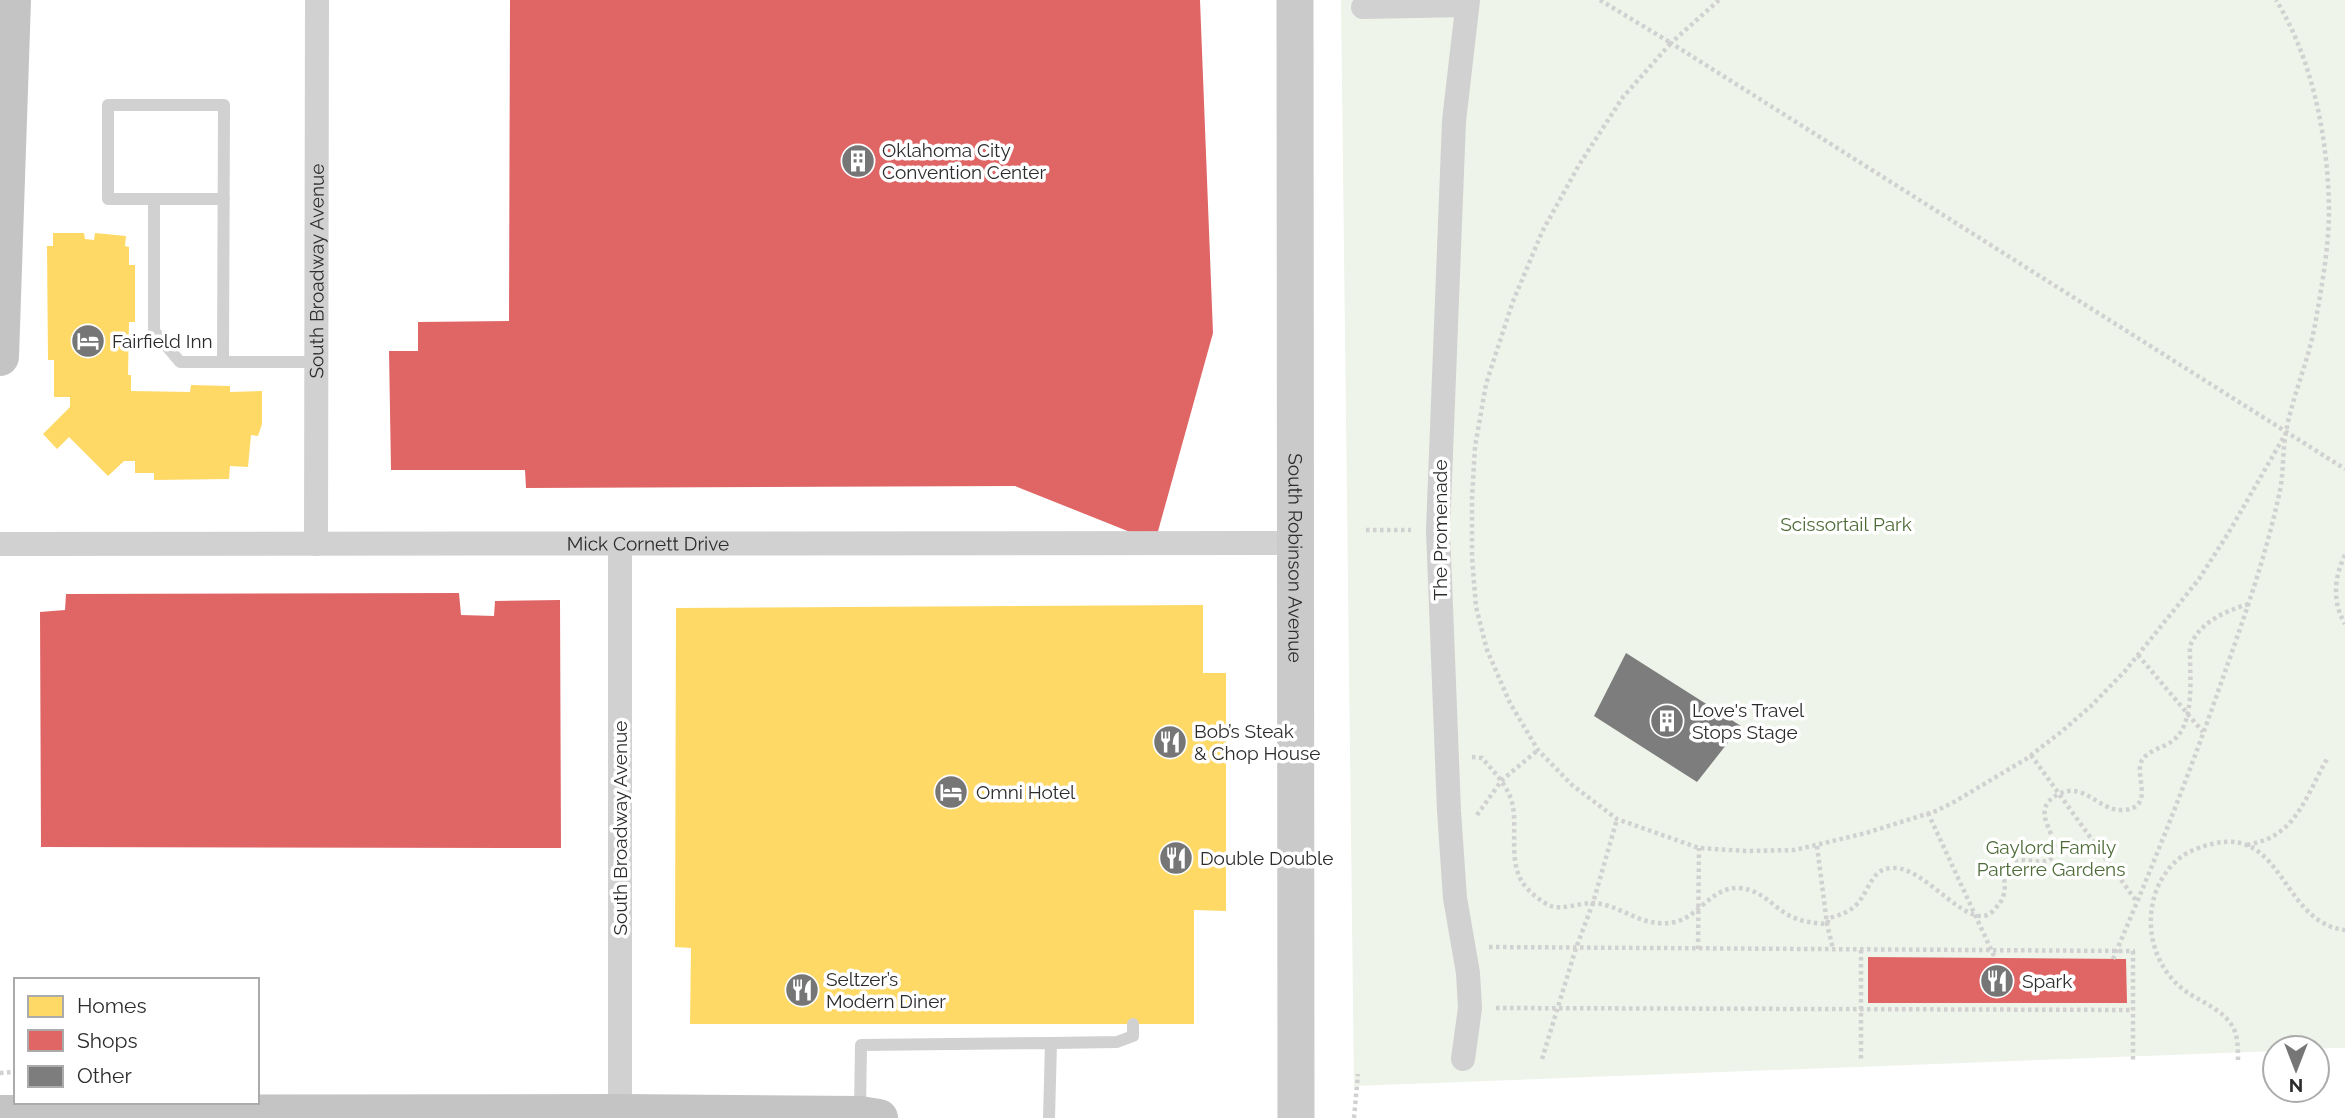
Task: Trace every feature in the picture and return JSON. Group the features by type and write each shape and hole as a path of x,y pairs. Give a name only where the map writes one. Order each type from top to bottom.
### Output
{"main road":[{"path":"0,357 12,0"},
{"name":"South Robinson Avenue","path":"1295,0 1296,1118"},
{"path":"0,1114 620,1113 869,1117"}],"street":[{"name":"South Broadway Avenue","path":"316,544 317,0"},
{"path":"1363,6 1468,3"},
{"name":"The Promenade","path":"1463,1059 1470,1008 1464,947 1455,898 1446,754 1438,530 1454,121 1468,3"},
{"name":"Mick Cornett Drive","path":"0,544 1295,543"},
{"name":"South Broadway Avenue","path":"620,544 620,1113"}],"lane":[{"path":"223,362 224,199 224,105 108,105 108,199 224,199"},
{"path":"154,199 154,331 180,362 317,362"},
{"path":"869,1117 861,1045 1117,1042 1133,1036 1133,1024"},
{"path":"1049,1118 1051,1043"}],"path":[{"path":"1600,0 2345,469"},
{"path":"1718,0 1671,43 1623,97 1542,232 1512,304 1486,384 1475,447 1472,556 1476,607 1488,650 1510,704 1538,750 1572,785 1616,819 1699,848 1795,850 1928,813 1954,802 2031,755 2091,706 2138,655 2199,579 2286,433"},
{"path":"2113,959 2204,733 2249,604 2280,492 2286,433 2313,332 2325,257 2329,210 2326,164 2320,122 2308,76 2296,40 2276,0"},
{"path":"2345,555 2335,585 2336,602 2345,624"},
{"path":"1827,924 1829,918 1858,903 1874,876 1882,869 1894,867 1925,879 1952,903 1978,918 1988,916 2001,903 2005,891 2004,867 2008,863 2020,859 2042,862 2053,855 2054,848 2045,820 2045,811 2049,802 2059,794 2075,790 2115,810 2125,811 2133,807 2142,795 2141,760 2173,741 2185,726 2192,641 2208,622 2229,610 2249,604"},
{"path":"2138,655 2204,733"},
{"path":"1452,848 1502,780 1538,750"},
{"path":"1446,754 1482,758 1502,780 1513,806 1516,859 1522,882 1533,894 1552,907 1593,903 1616,908 1647,923 1662,924 1681,920 1699,910 1713,895 1737,888 1757,892 1800,921 1827,924"},
{"path":"2031,755 2137,903"},
{"path":"2246,845 2264,841 2280,832 2304,801 2327,759"},
{"path":"1928,813 1995,958"},
{"path":"1542,1059 1576,948 1593,903 1616,819"},
{"path":"2238,1060 2234,1029 2227,1019 2183,990 2162,968 2153,946 2151,920 2156,892 2173,863 2186,853 2217,843 2246,845 2257,850 2274,865 2290,891 2315,920 2333,929 2345,930"},
{"path":"1817,846 1833,949"},
{"path":"1698,949 1699,848"},
{"path":"2144,887 2156,892"},
{"path":"1464,947 2133,951 2133,1060"},
{"path":"1861,950 1861,1059"},
{"path":"1470,1008 2133,1010"},
{"path":"1354,1118 1358,1074"}],"green space":[{"name":"Scissortail Park","path":"1341,0 2345,0 2345,1048 2331,1048 2331,1034 2261,1034 2261,1052 1354,1086"}],"building: Homes":[{"name":"Fairfield Inn","path":"53,233 84,233 85,239 94,240 95,233 126,236 129,265 135,265 135,322 129,322 128,375 131,375 131,391 190,392 191,385 230,386 230,392 262,391 262,424 258,436 251,435 248,467 230,466 229,479 154,480 154,473 135,473 135,461 124,461 108,476 69,437 57,449 43,434 70,407 70,397 54,397 54,360 48,360 47,246 53,246"},
{"name":"Omni Hotel","path":"1203,605 1203,673 1226,673 1226,911 1194,910 1194,1024 690,1024 691,948 675,947 676,608"}],"building: Shops":[{"name":"Oklahoma City Convention Center","path":"510,0 1200,0 1213,333 1155,542 1015,486 526,488 525,470 391,470 389,351 418,351 418,322 509,321"},
{"path":"459,593 461,615 494,616 495,601 560,600 561,848 41,847 40,612 65,610 66,594"},
{"name":"Spark","path":"1868,957 2126,959 2127,1003 1868,1003"}],"building: Other":[{"name":"Love's Travel Stops Stage","path":"1626,653 1741,726 1697,782 1594,716"}],"place":[{"name":"Oklahoma City Convention Center","path":"858,161"},
{"name":"Fairfield Inn","path":"88,341"},
{"name":"Love's Travel Stops Stage","path":"1667,721"},
{"name":"Bob’s Steak & Chop House","path":"1170,742"},
{"name":"Omni Hotel","path":"951,792"},
{"name":"Double Double","path":"1176,858"},
{"name":"Spark","path":"1997,981"},
{"name":"Seltzer’s Modern Diner","path":"802,990"}],"park label":[{"name":"Gaylord Family Parterre Gardens","path":"2051,858"}]}
